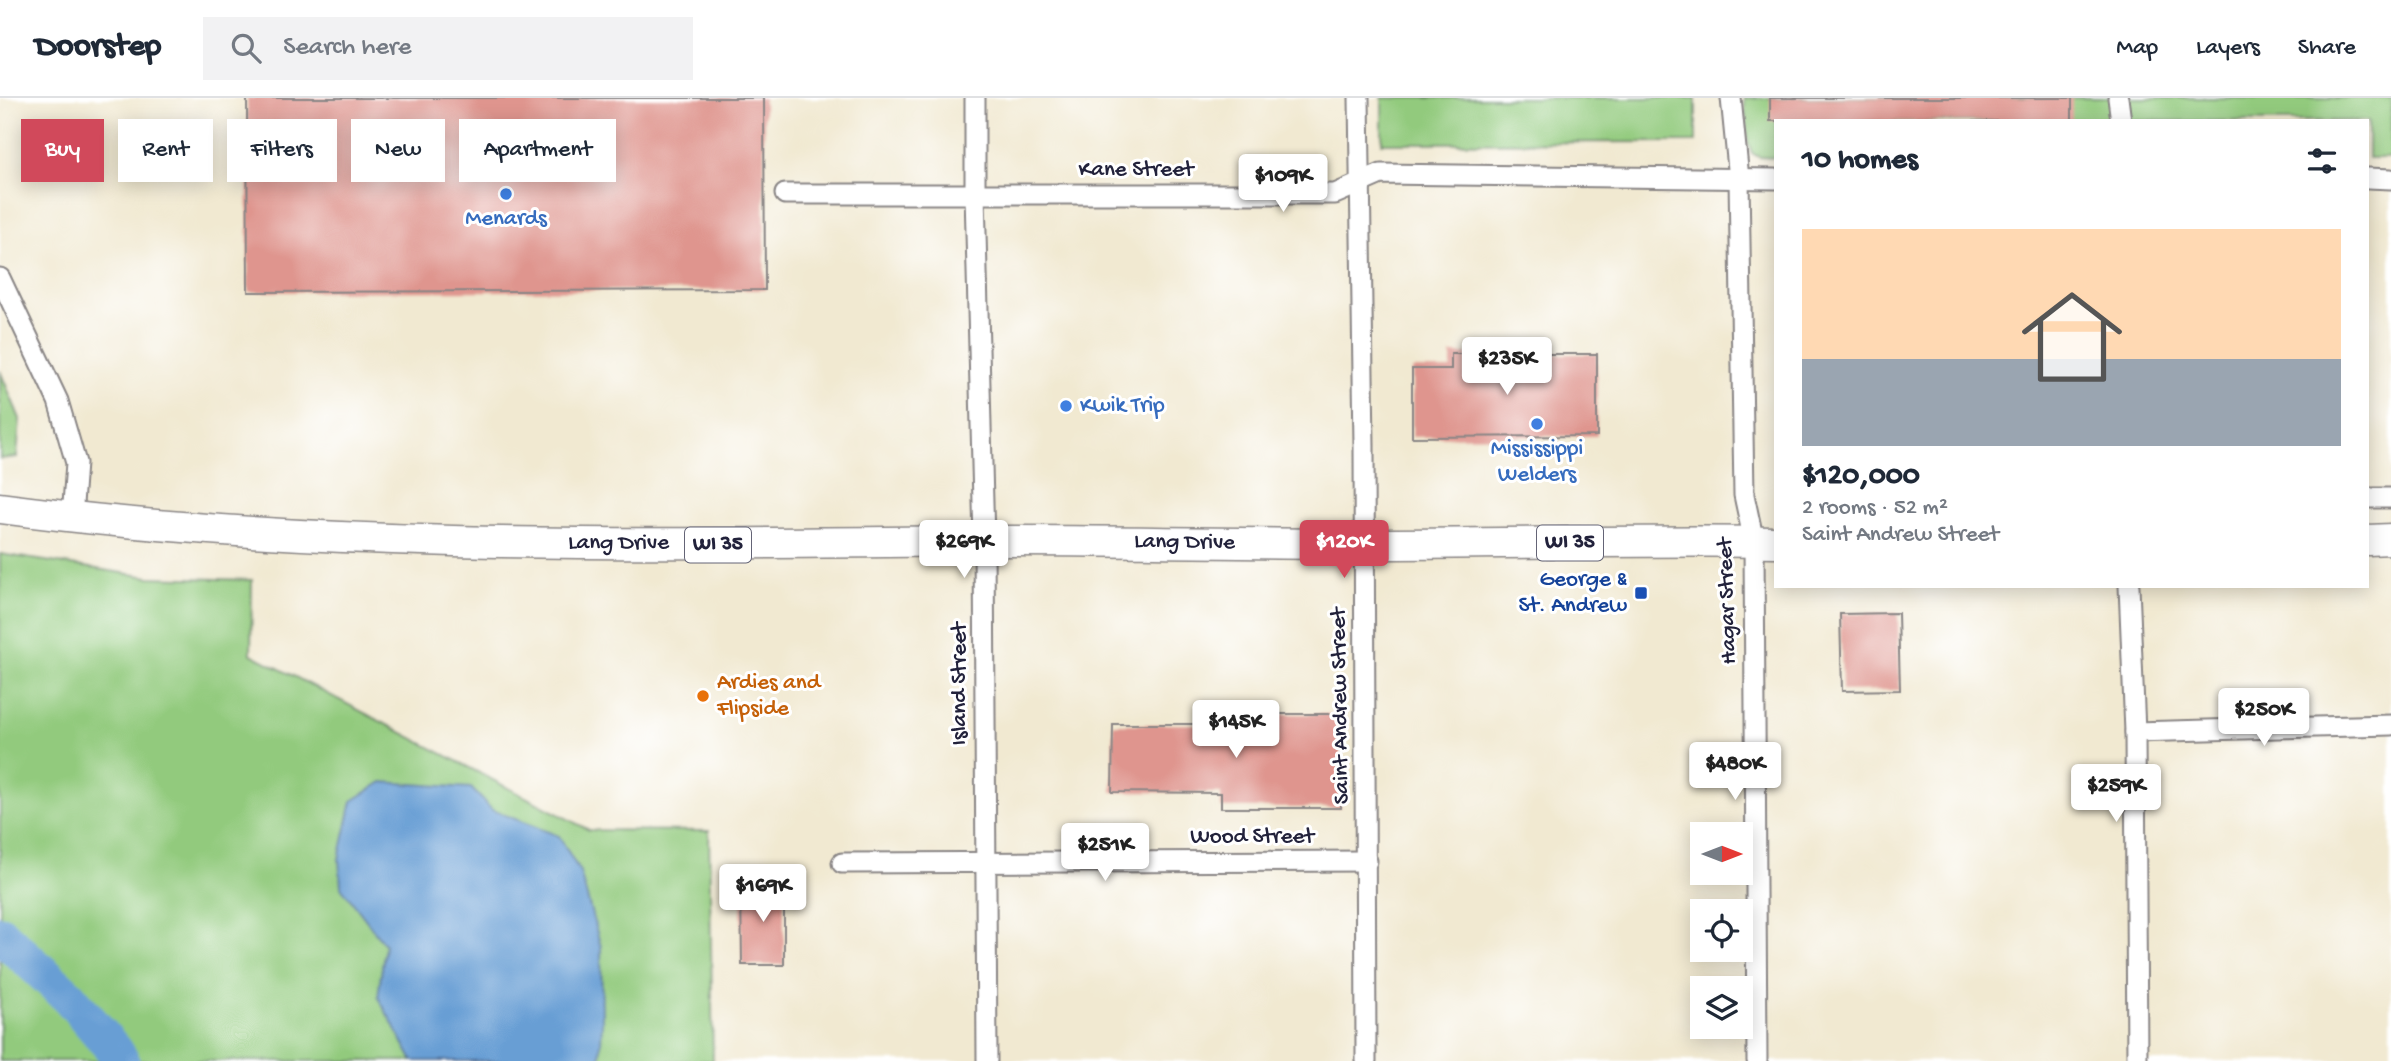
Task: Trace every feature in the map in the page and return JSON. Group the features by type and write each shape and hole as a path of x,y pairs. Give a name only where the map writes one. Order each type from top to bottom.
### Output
{"main road":[{"name":"Lang Drive","path":"0,509 72,518 269,534 554,544 785,545 984,541 1364,544"},
{"path":"2369,540 2391,539"},
{"name":"WI 35","path":"1364,544 1765,542"}],"street":[{"name":"Island Street","path":"975,98 984,541 987,1061"},
{"name":"Saint Andrew Street","path":"1359,98 1367,861 1366,1061"},
{"name":"Hagar Street","path":"1731,98 1739,179 1744,495 1765,542 1757,1061"},
{"path":"2118,98 2121,119"},
{"name":"Kane Street","path":"785,194 1335,194 1381,174 1774,179"},
{"path":"2369,178 2391,178"},
{"path":"0,278 58,401 76,463 72,518"},
{"path":"2369,498 2391,498"},
{"path":"2129,588 2135,732 2137,1061"},
{"path":"2135,732 2391,725"},
{"name":"Wood Street","path":"842,863 1367,861"}],"green space":[{"path":"1382,98 1696,98 1696,142 1382,143"},
{"path":"1744,98 2391,98 2391,158 2369,158 2369,119 1774,119 1774,158 1759,157 1752,153 1748,143"},
{"path":"0,371 20,419 17,457 0,459"},
{"path":"0,554 149,577 252,580 251,654 589,830 709,831 713,1061 0,1061"}],"water":[{"path":"382,782 471,788 492,810 559,836 580,872 601,947 600,1061 413,1061 378,997 385,945 341,887 339,859 352,801"}],"building":[{"name":"Menards","path":"247,98 764,98 765,290 248,292 247,182 337,182 337,119 247,119"},
{"path":"1770,98 2072,98 2072,119 1770,121"},
{"path":"1451,354 1597,354 1597,436 1412,437 1412,369 1451,369"},
{"path":"1898,613 1900,690 1842,691 1840,614"},
{"path":"1221,714 1341,714 1341,808 1221,808 1221,793 1112,792 1113,724 1221,724"},
{"path":"741,883 784,883 784,965 742,965"}],"waterway":[{"path":"0,934 69,997 121,1061"}],"place":[{"name":"Menards","path":"506,194"},
{"name":"Kwik Trip","path":"1066,406"},
{"name":"Mississippi Welders","path":"1537,424"},
{"name":"George & St. Andrew","path":"1641,593"},
{"name":"Ardies and Flipside","path":"703,696"}]}
